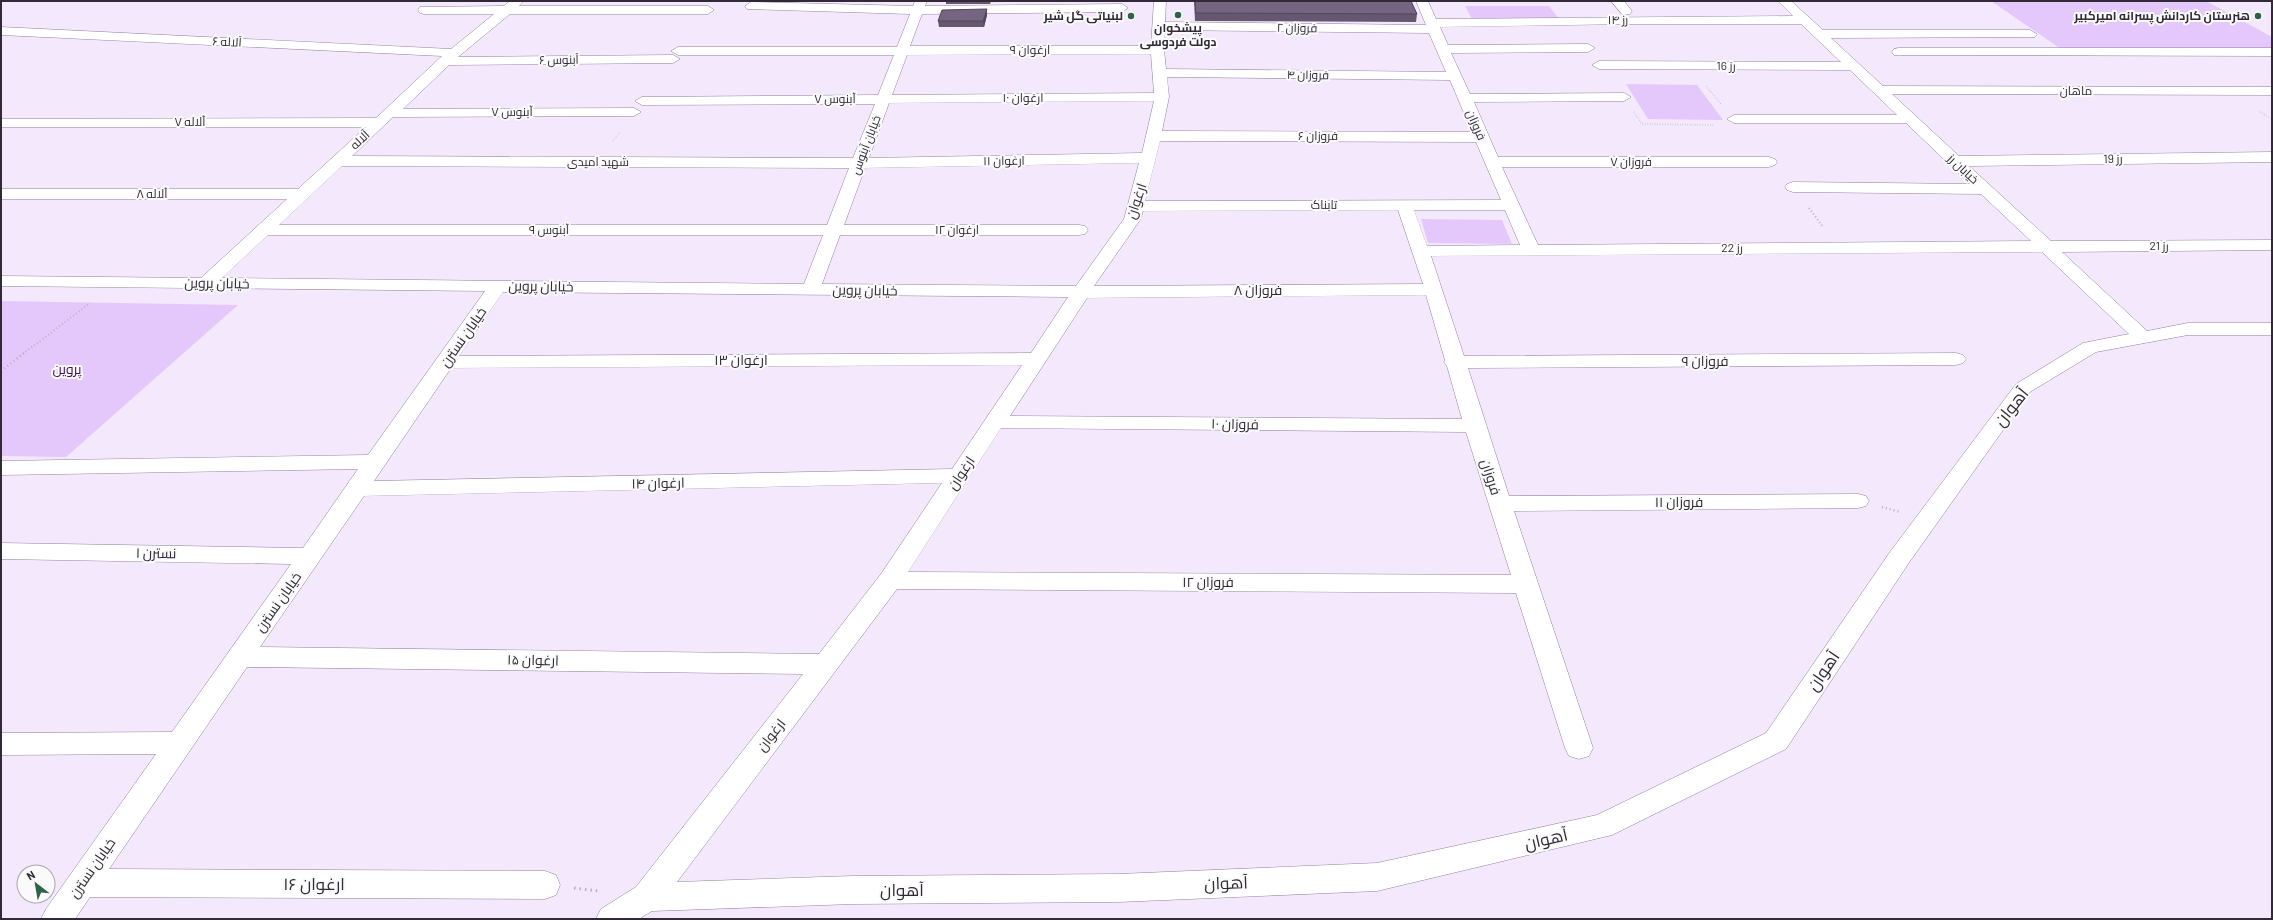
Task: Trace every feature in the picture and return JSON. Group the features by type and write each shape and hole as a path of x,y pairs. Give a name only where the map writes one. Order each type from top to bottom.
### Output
{"street":[{"name":"آلاله","path":"206,283 450,57 518,1"},
{"name":"ارغوان","path":"647,897 890,580 1082,292 1132,220 1138,206 1162,97 1157,50 1160,26 1160,1"},
{"name":"فروزان","path":"1422,1 1530,250"},
{"path":"1617,1 1626,11"},
{"name":"خیابان رز","path":"1784,1 2143,337"},
{"path":"751,6 920,5 1122,8"},
{"name":"خیابان آبنوس","path":"812,289 920,5"},
{"path":"424,10 708,10"},
{"name":"رز ۱۴","path":"1433,26 1805,20"},
{"name":"فروزان ۲","path":"1160,26 1433,26"},
{"name":"آلاله ۶","path":"1,30 450,57"},
{"path":"1820,34 2030,34"},
{"path":"1442,49 1588,48"},
{"name":"ارغوان ۹","path":"902,51 1157,50"},
{"name":"آبنوس ۶","path":"450,57 902,51"},
{"path":"1899,52 2272,52"},
{"name":"رز 16","path":"1599,65 1854,66"},
{"name":"فروزان ۴","path":"1160,73 1454,76"},
{"name":"ماهان","path":"1879,90 2272,91"},
{"name":"ارغوان ۱۰","path":"884,99 1162,97"},
{"path":"1464,98 1624,97"},
{"name":"آبنوس ۷","path":"384,118 638,106 884,99"},
{"name":"آلاله ۷","path":"1,123 384,118"},
{"path":"1734,119 1910,119"},
{"name":"فروزان ۶","path":"1154,136 1481,136"},
{"name":"رز 19","path":"1954,161 2272,157"},
{"name":"ارغوان ۱۱","path":"860,163 1149,158"},
{"name":"شهید امیدی","path":"337,161 860,163"},
{"name":"فروزان ۷","path":"1492,162 1769,162"},
{"path":"1793,187 1984,189"},
{"name":"آلاله ۸","path":"1,194 303,194"},
{"name":"فروزان","path":"1404,205 1434,289 1454,362 1579,748"},
{"name":"تابناک","path":"1138,206 1511,205"},
{"name":"آبنوس ۹","path":"264,230 834,230"},
{"name":"ارغوان ۱۲","path":"834,230 1079,230"},
{"name":"رز 21","path":"2046,246 2272,245"},
{"name":"رز 22","path":"1420,251 2046,246"},
{"name":"خیابان پروین","path":"1,281 1082,292"},
{"name":"خیابان نسترن","path":"57,919 498,286"},
{"name":"فروزان ۸","path":"1082,292 1434,289"},
{"name":"آهوان","path":"647,897 853,890 1119,888 1377,877 1602,826 1776,741 1899,558 2023,388 2090,347 2188,329 2272,329"},
{"name":"ارغوان ۱۳","path":"445,362 1038,359"},
{"name":"فروزان ۹","path":"1454,362 1956,359"},
{"name":"فروزان ۱۰","path":"995,422 1475,426"},
{"path":"1,468 375,462"},
{"name":"ارغوان ۱۴","path":"356,489 959,476"},
{"name":"فروزان ۱۱","path":"1499,504 1858,501"},
{"name":"نسترن ۱","path":"1,551 310,556"},
{"name":"فروزان ۱۲","path":"890,580 1525,584"},
{"name":"ارغوان ۱۵","path":"240,657 826,664"},
{"path":"1,744 179,743"},
{"name":"ارغوان ۱۶","path":"82,883 545,885"},
{"path":"612,919 647,897"}],"path":[{"path":"1624,97 1642,124 1740,126 1703,82"},
{"path":"1793,187 1839,248"},
{"path":"1,371 118,282"},
{"path":"1858,501 1928,518"}],"green space":[{"path":"1991,1 2206,1 2272,37 2272,51 2064,51"},
{"path":"1465,6 1549,6 1560,20 1473,21"},
{"path":"1626,84 1697,85 1723,120 1648,119"},
{"path":"1421,219 1502,220 1512,244 1428,243"},
{"name":"پروین","path":"1,301 238,305 66,457 1,456"}],"building":[{"path":"1195,1 1411,1 1417,14 1196,13"},
{"path":"987,9 983,21 938,21 942,10"}],"place":[{"name":"پیشخوان دولت فردوسی","path":"1178,15"},
{"name":"لبنیاتی گل شیر","path":"1131,16"},
{"name":"هنرستان کاردانش پسرانه امیرکبیر","path":"2258,16"}]}
